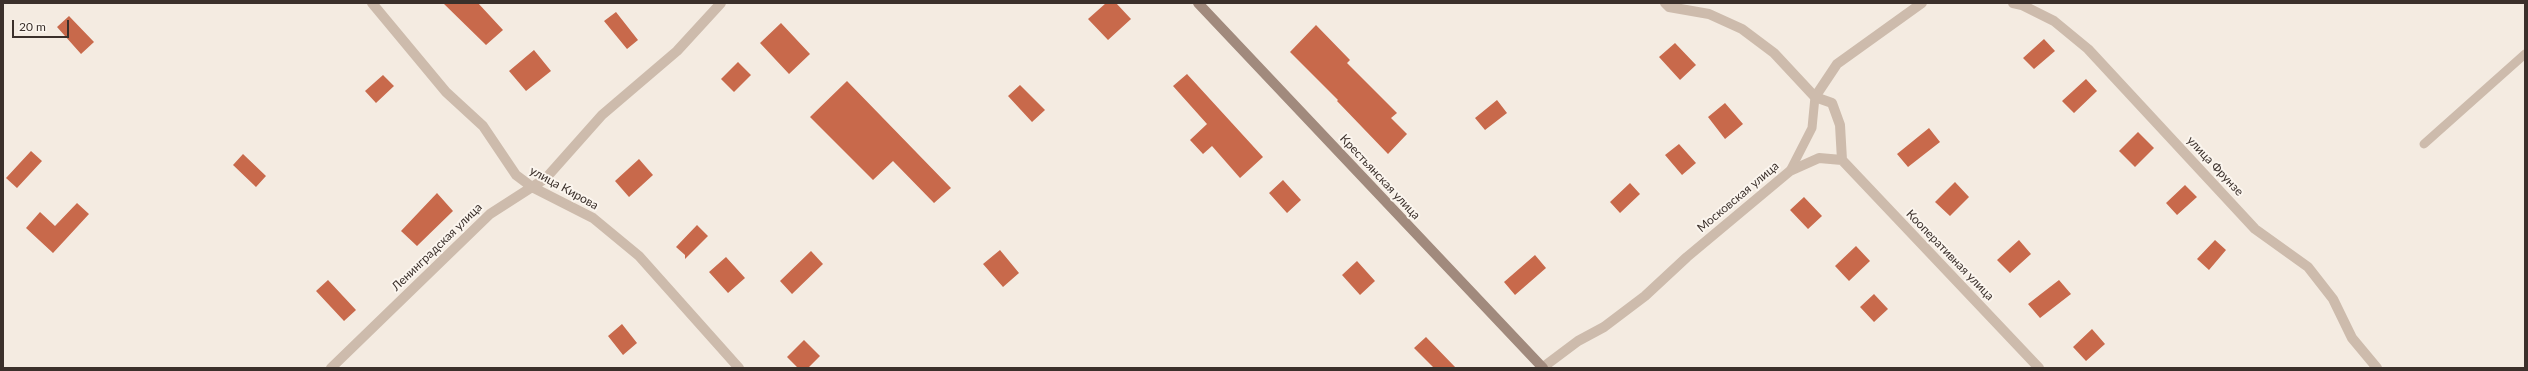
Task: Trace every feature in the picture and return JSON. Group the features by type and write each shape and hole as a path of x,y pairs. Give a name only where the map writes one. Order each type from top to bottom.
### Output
{"street":[{"name":"улица Кирова","path":"372,3 446,92 483,126 516,175 532,187 592,218 639,256 739,368"},
{"name":"Ленинградская улица","path":"331,368 490,214 546,178 602,115 677,51 721,3"},
{"name":"Крестьянская улица","path":"1198,3 1542,368"},
{"path":"1665,3 1669,7 1709,14 1742,29 1774,53 1814,97 1832,103 1840,125 1842,160"},
{"path":"1814,97 1837,64 1922,3"},
{"name":"улица Фрунзе","path":"2013,3 2022,5 2054,21 2088,49 2255,229 2308,267 2333,299 2352,338 2377,368"},
{"name":"Московская улица","path":"1542,368 1578,341 1604,327 1645,296 1687,257 1790,171 1819,158 1842,160"},
{"name":"Кооперативная улица","path":"1842,160 2039,368"}],"lane":[{"path":"2424,144 2525,54"},
{"path":"1790,171 1812,128 1814,97"}],"building":[{"path":"443,3 478,3 503,30 486,45"},
{"path":"1106,3 1116,3 1131,19 1108,40 1088,19"},
{"path":"616,12 638,40 627,49 604,21"},
{"path":"69,16 94,42 81,54 57,27"},
{"path":"781,23 810,54 789,74 760,43"},
{"path":"1316,25 1350,60 1347,63 1397,113 1391,118 1407,134 1388,154 1337,101 1338,100 1290,52"},
{"path":"2044,39 2055,51 2034,69 2023,58"},
{"path":"1675,43 1696,65 1680,80 1659,57"},
{"path":"534,50 551,71 526,91 509,71"},
{"path":"738,62 751,75 734,92 721,79"},
{"path":"1187,74 1263,157 1240,178 1212,146 1203,154 1190,140 1207,124 1173,86"},
{"path":"383,75 394,86 376,103 365,91"},
{"path":"2086,79 2097,91 2074,113 2062,101"},
{"path":"847,81 951,188 934,203 893,161 873,180 810,117"},
{"path":"1020,85 1045,110 1032,122 1008,96"},
{"path":"1497,100 1507,113 1485,130 1475,118"},
{"path":"1725,103 1743,124 1725,139 1708,117"},
{"path":"1929,128 1940,142 1908,167 1897,154"},
{"path":"2138,132 2154,148 2135,167 2119,151"},
{"path":"1679,144 1696,163 1682,175 1665,155"},
{"path":"31,151 42,161 17,188 6,178"},
{"path":"243,154 266,176 256,187 233,165"},
{"path":"639,159 653,175 629,197 615,181"},
{"path":"1283,180 1301,200 1287,213 1269,193"},
{"path":"1955,182 1969,197 1950,216 1935,202"},
{"path":"1630,183 1640,194 1620,213 1610,202"},
{"path":"2185,185 2197,197 2177,215 2166,203"},
{"path":"437,193 453,211 417,246 401,231"},
{"path":"1804,197 1822,216 1808,229 1790,210"},
{"path":"77,203 89,214 53,253 26,228 40,212 55,226"},
{"path":"697,225 708,236 685,259 685,255 676,247"},
{"path":"2019,240 2031,254 2010,273 1997,260"},
{"path":"2215,240 2226,250 2209,270 2197,259"},
{"path":"1856,246 1870,261 1849,281 1835,266"},
{"path":"1000,250 1019,273 1003,287 983,264"},
{"path":"811,251 823,264 792,294 780,281"},
{"path":"1535,255 1546,268 1515,295 1504,282"},
{"path":"726,257 745,278 728,293 709,272"},
{"path":"1357,261 1375,281 1360,295 1342,275"},
{"path":"328,280 356,310 344,321 316,291"},
{"path":"2059,280 2071,294 2040,318 2028,304"},
{"path":"1874,294 1888,309 1874,322 1860,307"},
{"path":"622,324 637,343 623,355 608,336"},
{"path":"2092,329 2105,344 2086,361 2073,347"},
{"path":"1426,337 1456,368 1434,368 1414,348"},
{"path":"804,340 820,356 808,368 798,368 787,357"}]}
